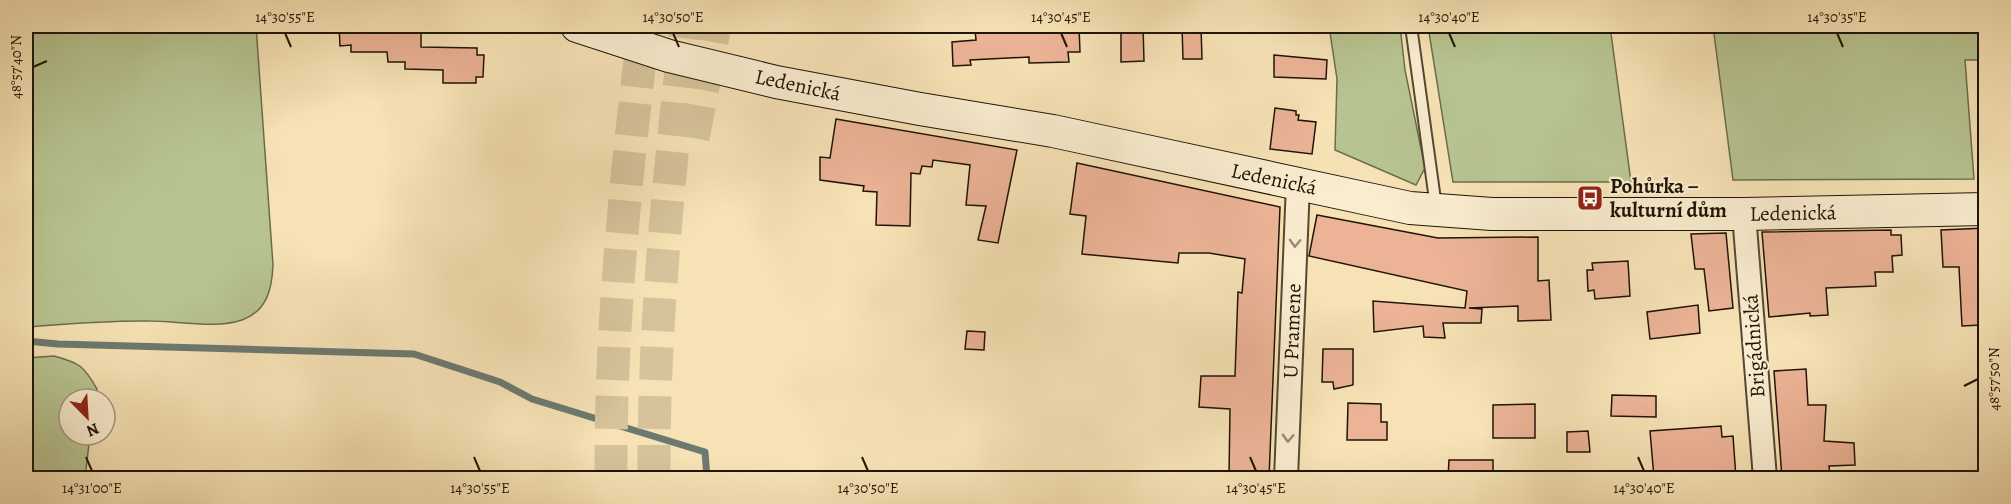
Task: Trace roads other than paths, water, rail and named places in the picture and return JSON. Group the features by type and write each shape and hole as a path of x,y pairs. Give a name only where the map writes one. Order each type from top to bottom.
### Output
{"main road":[{"name":"Ledenická","path":"577,26 669,56 776,82 920,109 1053,130 1410,208 1492,214 1744,214 1986,209"}],"street":[{"name":"U Pramene","path":"1286,478 1298,184"},
{"name":"Brigádnická","path":"1744,214 1765,478"}],"lane":[{"path":"1411,26 1436,210"}],"waterway":[{"path":"26,341 58,344 414,354 500,382 532,399 705,452 707,478"}],"tunnel":[{"path":"611,478 613,365 620,252 644,26"},
{"path":"654,478 659,308 668,195 686,26"},
{"path":"693,138 715,26"}],"place":[{"name":"Pohůrka – kulturní dům","path":"1590,198"}]}
